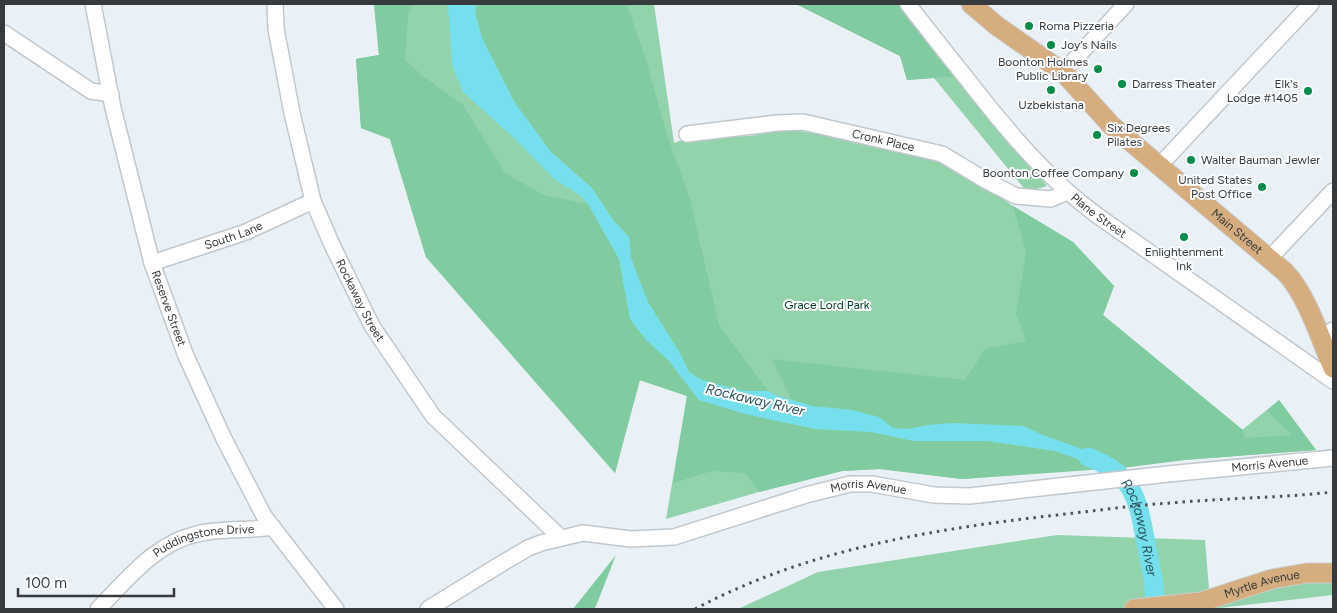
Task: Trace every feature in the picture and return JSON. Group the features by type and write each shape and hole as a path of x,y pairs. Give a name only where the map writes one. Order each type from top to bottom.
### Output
{"main road":[{"name":"Main Street","path":"971,4 997,26 1063,72 1112,125 1285,272 1297,287 1326,333 1333,368"},
{"name":"Myrtle Avenue","path":"1134,609 1200,602 1219,598 1272,579 1307,573 1333,572"}],"street":[{"name":"Reserve Street","path":"93,4 110,94 152,263 190,364 224,439 264,516 336,609"},
{"name":"Rockaway Street","path":"275,4 276,29 292,113 313,202 372,326 432,416 560,537"},
{"name":"Plane Street","path":"908,4 1004,125 1067,192 1098,216 1333,381"},
{"path":"1063,72 1126,4"},
{"path":"1160,166 1311,4"},
{"path":"4,33 91,91 110,94"},
{"name":"Cronk Place","path":"687,134 769,124 803,122 942,154 984,180 1016,196 1052,199 1067,192"},
{"path":"1269,259 1333,191"},
{"name":"South Lane","path":"152,263 246,232 313,202"},
{"name":"Morris Avenue","path":"428,609 528,548 560,537 583,533 632,539 674,537 850,484 872,484 934,495 970,496 1333,458"},
{"name":"Puddingstone Drive","path":"98,609 158,551 170,544 196,534 273,527"}],"green space":[{"name":"Grace Lord Park","path":"374,4 654,4 674,143 688,138 750,136 789,129 910,150 969,175 1013,206 1073,242 1114,286 1103,315 1242,430 1279,400 1316,450 1184,460 1121,468 962,479 880,469 842,471 759,492 666,519 687,396 639,380 615,473 426,257 390,139 361,128 356,59 379,55"},
{"path":"374,4 413,4 408,15 405,60 423,76 463,105 505,173 544,195 588,204 619,259 630,319 646,340 668,360 699,400 815,429 871,432 914,441 987,441 1055,451 1083,461 1097,469 962,479 880,469 842,471 759,492 745,473 712,471 673,483 687,396 640,380 615,473 426,257 390,139 361,128 356,59 379,55"},
{"path":"477,4 629,4 628,8 646,60 667,135 690,199 719,325 768,391 743,391 702,380 689,372 680,353 648,302 631,258 629,237 613,220 592,188 551,152 515,103 482,38 475,12"},
{"path":"796,4 962,76 1047,186 1027,192 934,78 907,80 900,56"},
{"path":"796,4 903,4 962,76 907,80 900,56"},
{"path":"1013,206 1073,242 1114,286 1103,315 1243,430 1245,438 1292,435 1267,411 1279,400 1316,450 1184,460 1121,468 1093,453 1042,435 1023,426 952,423 907,429 893,428 879,417 852,410 812,406 791,399 772,359 965,380 986,348 1026,341 1016,313 1026,252"},
{"path":"1057,535 1205,540 1210,601 1312,574 1333,578 1333,595 1210,609 738,609 818,572"},
{"path":"616,555 594,609 573,609"}],"water":[{"path":"448,4 477,4 475,12 482,38 515,103 551,152 592,188 613,220 629,237 631,258 648,302 680,353 689,372 702,380 743,391 768,391 775,395 812,406 852,410 879,417 893,428 907,429 952,423 1023,426 1093,453 1121,468 1097,469 1083,461 1055,451 987,441 914,441 871,432 815,429 745,414 699,400 668,360 646,340 630,319 619,259 588,204 581,196 554,179 514,138 463,92 452,65"}],"waterway":[{"name":"Rockaway River","path":"1088,457 1117,472 1132,492 1141,517 1152,571 1155,609"}],"railway":[{"path":"695,609 738,588 783,570 829,556 923,534 970,526 1132,506 1333,492"}],"place":[{"name":"Roma Pizzeria","path":"1029,26"},
{"name":"Joy’s Nails","path":"1051,45"},
{"name":"Boonton Holmes Public Library","path":"1098,69"},
{"name":"Darress Theater","path":"1122,84"},
{"name":"Uzbekistana","path":"1051,90"},
{"name":"Elk's Lodge #1405","path":"1308,91"},
{"name":"Six Degrees Pilates","path":"1097,135"},
{"name":"Walter Bauman Jewler","path":"1191,160"},
{"name":"Boonton Coffee Company","path":"1134,173"},
{"name":"United States Post Office","path":"1262,187"},
{"name":"Enlightenment Ink","path":"1184,237"}]}
